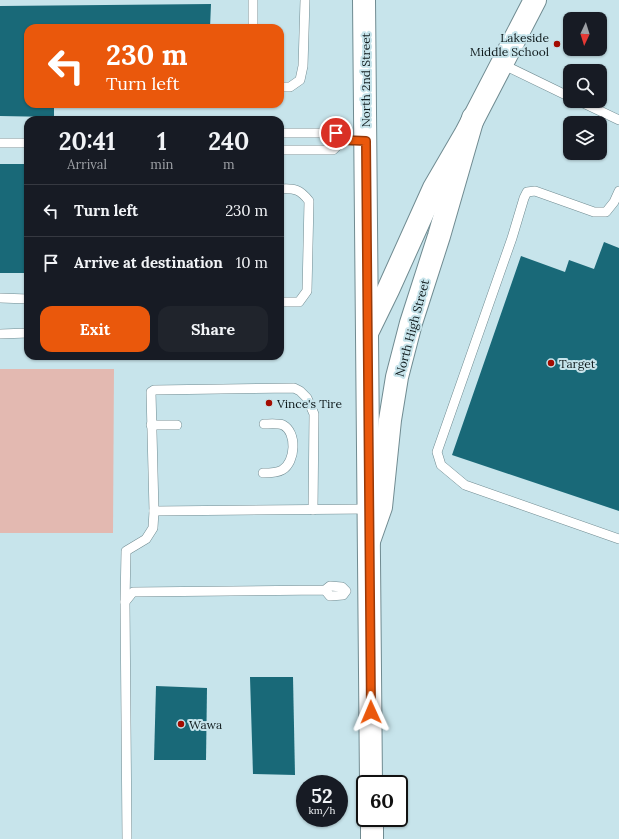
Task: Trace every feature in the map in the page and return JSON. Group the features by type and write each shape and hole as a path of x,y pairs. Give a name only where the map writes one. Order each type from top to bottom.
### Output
{"main road":[{"name":"North 2nd Street","path":"364,0 372,775"},
{"name":"North High Street","path":"367,333 434,188 474,118 535,0"},
{"name":"North High Street","path":"369,542 381,507 390,420 397,377 411,323 439,236 474,118"},
{"path":"372,827 372,839"}],"lane":[{"path":"253,0 253,24"},
{"path":"284,87 290,88 300,80 303,66 305,0"},
{"path":"502,64 563,94"},
{"path":"594,108 619,120"},
{"path":"284,133 336,133 343,140 366,141"},
{"path":"284,150 333,150 343,140"},
{"path":"0,144 24,143"},
{"path":"284,189 292,188 304,194 309,201 307,291 298,302 284,302"},
{"path":"619,191 614,202 606,212 594,212 535,191 527,192 437,452 441,465 465,485 619,539"},
{"path":"0,298 24,299"},
{"path":"0,334 24,333"},
{"path":"127,839 126,551 146,539 153,528 154,511 151,392 154,390 294,388 300,391 307,398 314,414 314,510"},
{"path":"263,473 282,470 288,463 293,444 287,428 281,424 264,424"},
{"path":"151,425 178,425"},
{"path":"154,511 369,509"},
{"path":"125,602 133,592 325,590"}],"shaded area":[{"path":"0,369 114,369 113,533 0,533"}],"building":[{"path":"211,4 210,24 24,24 24,108 54,108 54,116 24,116 0,116 0,6"},
{"path":"0,164 24,164 24,273 0,273"},
{"name":"Target","path":"604,242 619,248 619,511 452,455 521,256 565,272 569,260 594,269"},
{"path":"250,677 293,677 295,775 253,774"},
{"path":"156,686 207,688 206,760 154,760"}],"place":[{"name":"Lakeside Middle School","path":"557,44"},
{"name":"Target","path":"551,363"},
{"name":"Vince's Tire","path":"269,403"},
{"name":"Wawa","path":"181,724"}],"route":[{"path":"336,133 343,140 366,141 371,712"}]}
